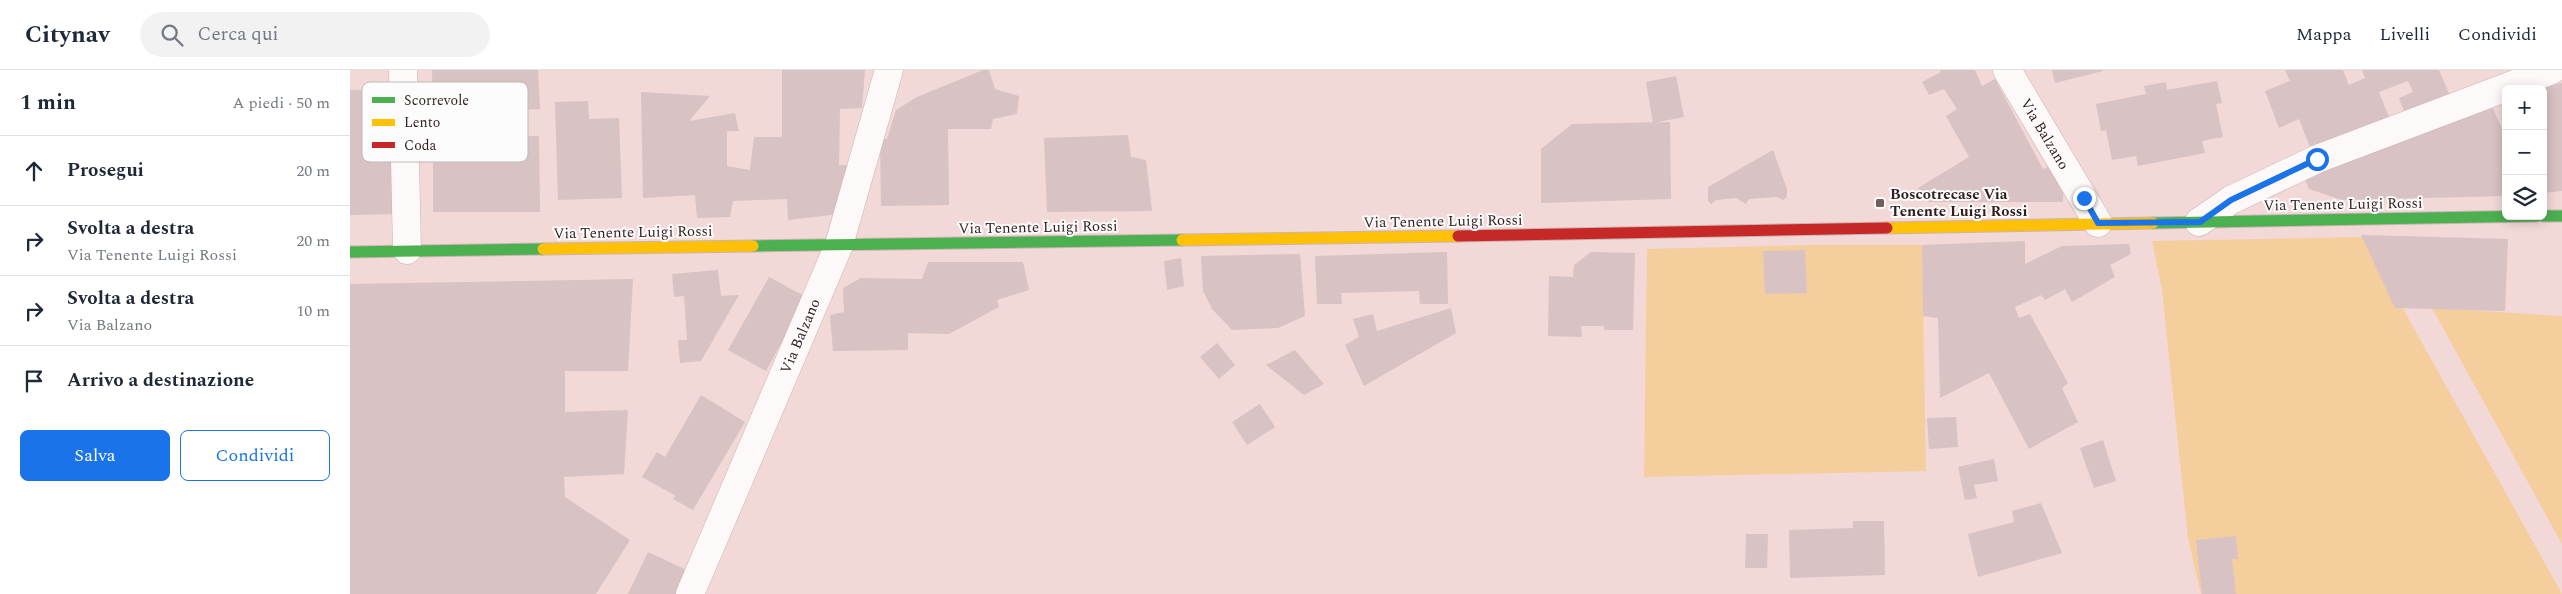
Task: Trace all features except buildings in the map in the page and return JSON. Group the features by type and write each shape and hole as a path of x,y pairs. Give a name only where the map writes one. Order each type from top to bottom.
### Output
{"street":[{"name":"Via Balzano","path":"690,594 839,244 889,70"},
{"name":"Via Balzano","path":"2007,70 2098,223"},
{"path":"2200,222 2231,200 2317,159 2552,70"},
{"path":"405,162 407,250"},
{"path":"2547,216 2562,216"},
{"name":"Via Tenente Luigi Rossi","path":"350,252 1413,237 2502,217"}],"shaded area":[{"path":"2363,237 2562,594 2201,594 2188,538 2162,290 2152,241"},
{"path":"1809,245 1922,245 1926,471 1644,477 1647,249"},
{"path":"2432,308 2562,316 2562,544"}],"traffic: fast":[{"path":"2547,216 2562,216"},
{"path":"2153,223 2502,217"},
{"path":"753,246 1182,240"},
{"path":"350,252 543,249"}],"traffic: slow":[{"path":"1887,228 2153,223"},
{"path":"1182,240 1458,236"},
{"path":"543,249 753,246"}],"traffic: jam":[{"path":"1458,236 1887,228"}],"place":[{"name":"Boscotrecase Via Tenente Luigi Rossi","path":"1880,203"}],"route":[{"path":"2084,198 2098,223 2200,222 2231,200 2317,159"}]}
